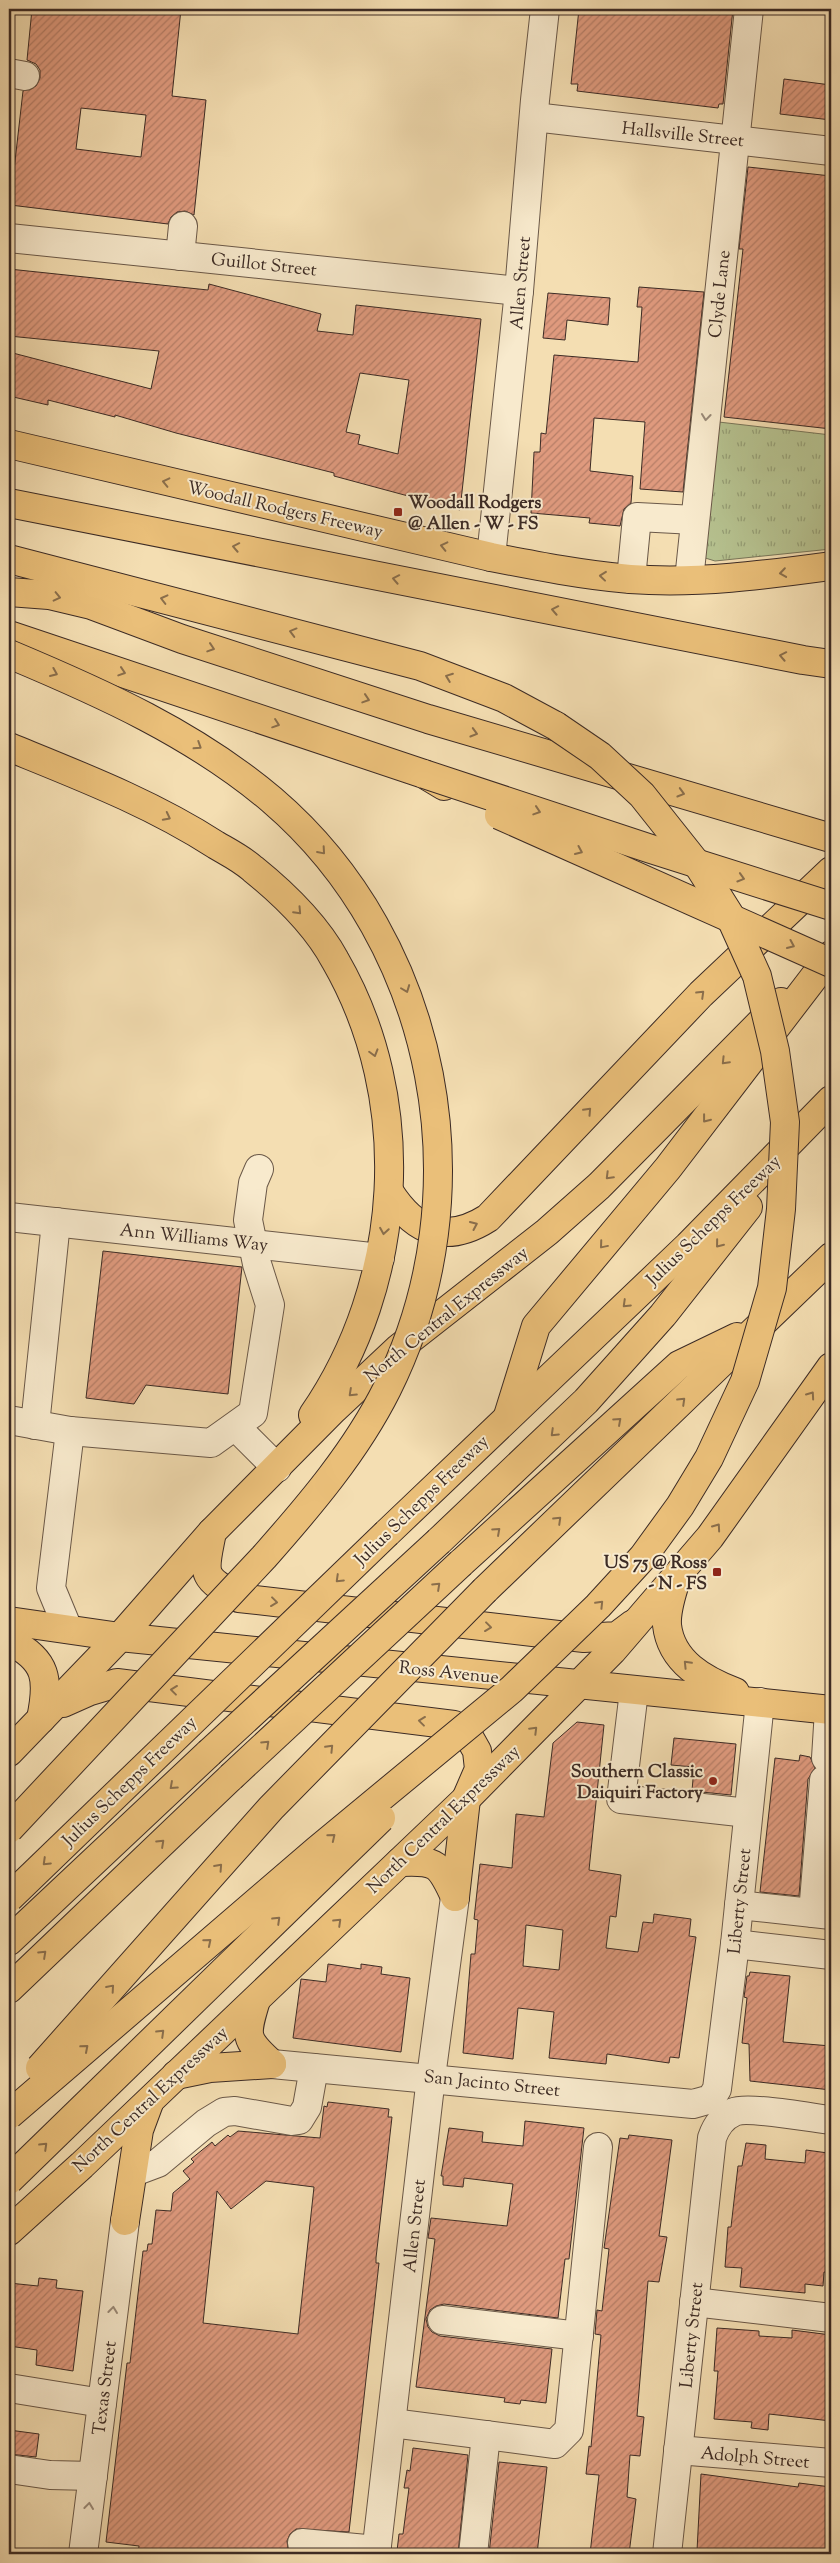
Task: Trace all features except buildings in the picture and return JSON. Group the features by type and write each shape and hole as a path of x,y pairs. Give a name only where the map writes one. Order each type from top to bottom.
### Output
{"main road":[{"name":"Woodall Rodgers Freeway","path":"9,444 491,557 569,572 631,579 689,580 758,576 831,566"},
{"path":"9,484 97,519"},
{"path":"9,503 831,664"},
{"path":"9,559 420,666 513,703 556,726 600,756 642,796 700,868 729,914 757,976 775,1051 785,1122 781,1209 772,1288 745,1381 709,1458 680,1506 643,1557 598,1606 9,2180"},
{"path":"9,592 49,595 91,605 182,639 428,719 831,838"},
{"path":"9,635 651,849 831,906"},
{"path":"9,654 108,697 187,739 232,768 274,802 329,860 377,930 403,982 413,1010 422,1038 434,1095 439,1173 432,1253 420,1305 405,1348 387,1389 365,1428 303,1512 264,1557 9,1829"},
{"path":"9,747 124,794 192,830 252,868 300,912 335,958 358,1004 375,1056 385,1102 390,1151 390,1193 380,1258 364,1319 344,1366 277,1468"},
{"path":"424,774 470,802 831,963"},
{"path":"390,1193 401,1210 416,1222 433,1230 452,1234 475,1226 488,1218 700,994 831,871"},
{"name":"North Central Expressway","path":"9,1752 120,1637 212,1532 399,1348 547,1232 599,1186 831,950"},
{"path":"507,1418 536,1326 668,1168 831,955"},
{"path":"9,1941 559,1428 663,1315 831,1102"},
{"name":"Julius Schepps Freeway","path":"9,1898 756,1179 831,1102"},
{"path":"9,2103 272,1808 485,1590 825,1264"},
{"path":"9,1989 461,1563 679,1365 761,1326"},
{"name":"North Central Expressway","path":"9,2230 150,2100 466,1799 642,1619 710,1537 831,1367"},
{"path":"212,1532 206,1565 208,1576 214,1584 239,1598 584,1638 616,1636 642,1619"},
{"path":"676,1579 668,1612 667,1625 673,1645 684,1662 702,1678 760,1702"},
{"name":"Ross Avenue","path":"9,1621 120,1637 578,1686 830,1710"},
{"name":"Ross Avenue","path":"9,1639 68,1629"},
{"path":"9,1639 29,1651 40,1668 47,1690 47,1713 90,1691 117,1683 454,1725 468,1735 477,1751 479,1769 466,1799 455,1897"},
{"path":"9,2115 309,1856 512,1689"},
{"path":"400,1862 424,1861 438,1867 455,1897"},
{"path":"256,2000 248,2027 249,2035 253,2047 272,2064"},
{"path":"176,2075 210,2068 272,2064"},
{"path":"124,2221 134,2172 139,2130 150,2100"}],"street":[{"name":"Allen Street","path":"491,557 519,291 545,9"},
{"name":"Clyde Lane","path":"689,580 749,9"},
{"name":"Hallsville Street","path":"534,117 831,151"},
{"path":"180,256 183,226"},
{"name":"Guillot Street","path":"9,238 519,291"},
{"path":"631,579 637,518 695,520"},
{"name":"Ann Williams Way","path":"9,1217 380,1258"},
{"path":"35,1425 56,1222"},
{"path":"9,1420 70,1431 211,1443 236,1427 253,1413 270,1305 252,1243"},
{"path":"236,1427 277,1468"},
{"path":"68,1629 51,1588 70,1431"},
{"path":"634,1690 622,1799 748,1813"},
{"name":"Liberty Street","path":"667,2554 712,2138 716,2128 717,2089 735,1944 760,1702"},
{"path":"739,1905 822,1914 825,1769 830,1710"},
{"name":"Allen Street","path":"376,2552 431,2077 455,1897"},
{"path":"735,1944 831,1955"},
{"name":"San Jacinto Street","path":"272,2064 431,2077 831,2120"},
{"path":"134,2172 158,2163 206,2123 224,2112 235,2111 292,2121 299,2120 306,2107 314,2068"},
{"path":"392,2423 555,2444 569,2430 598,2147"},
{"name":"Texas Street","path":"83,2554 124,2221"},
{"path":"694,2302 831,2318"},
{"path":"442,2320 578,2336"},
{"path":"9,2388 102,2403"},
{"path":"473,2554 486,2435"},
{"name":"Adolph Street","path":"678,2450 831,2463"},
{"path":"9,2469 50,2475 93,2476"},
{"path":"302,2543 376,2552"}],"green space":[{"path":"710,421 831,435 831,549 715,561 702,557"}],"place":[{"name":"Woodall Rodgers @ Allen - W - FS","path":"398,512"},
{"name":"US 75 @ Ross - N - FS","path":"717,1572"},
{"name":"Southern Classic Daiquiri Factory","path":"713,1781"}]}
